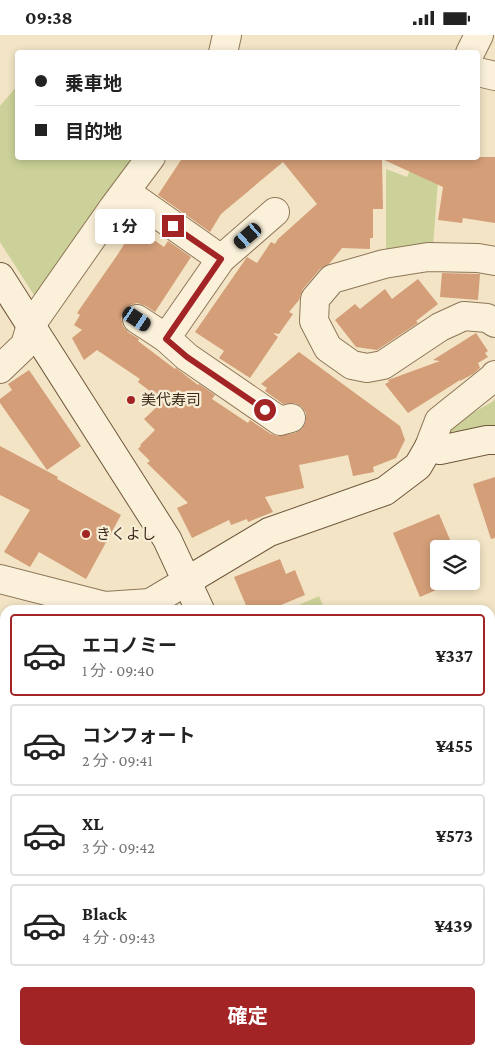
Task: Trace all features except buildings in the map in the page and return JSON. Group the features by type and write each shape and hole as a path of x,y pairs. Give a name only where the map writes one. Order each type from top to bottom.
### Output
{"street":[{"path":"224,50 227,35"},
{"path":"471,50 478,35"},
{"path":"480,72 495,76"},
{"path":"0,369 25,345 31,325 149,160"},
{"path":"126,192 221,259"},
{"path":"166,339 221,259 275,212"},
{"path":"495,261 478,258 428,257 384,264 332,279 315,299 314,321 328,348 352,365 367,368 383,365 440,327 464,316 487,318 495,323"},
{"path":"0,277 167,539 198,605"},
{"path":"137,319 166,339 187,357 280,421 291,418"},
{"path":"120,605 150,603 269,532 385,491 418,466 429,447 439,421 495,375"},
{"path":"429,447 440,450 495,440"},
{"path":"0,579 101,605"}],"green space":[{"path":"15,88 15,160 139,160 39,294 34,295 0,242 0,106"},
{"path":"411,168 438,181 433,246 386,251 386,169 407,177"},
{"path":"495,399 495,426 451,432 450,426"},
{"path":"319,596 323,605 299,605"}],"place":[{"name":"美代寿司","path":"131,400"},
{"name":"きくよし","path":"86,534"}],"route":[{"path":"173,226 221,259 166,339 187,357 265,410"}]}
